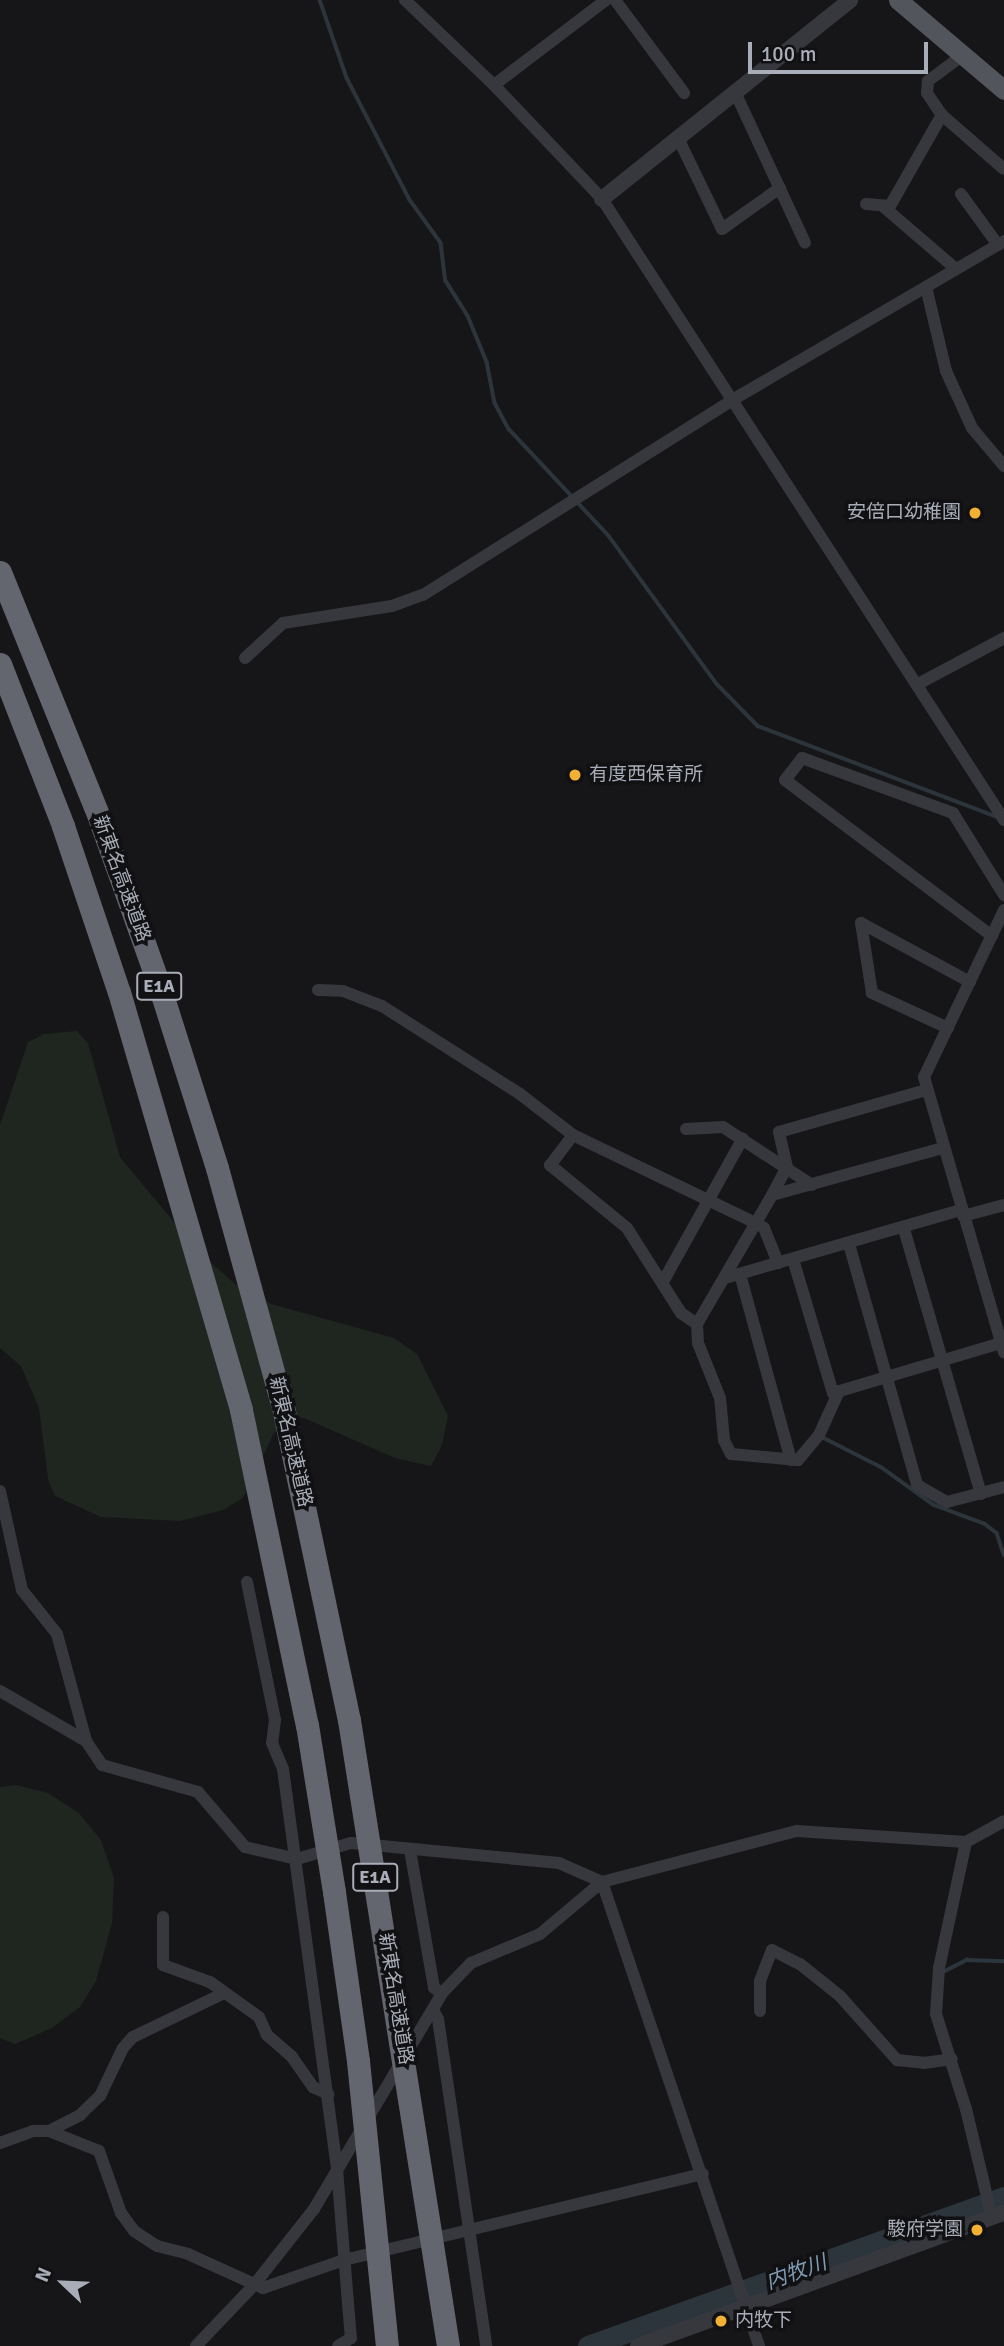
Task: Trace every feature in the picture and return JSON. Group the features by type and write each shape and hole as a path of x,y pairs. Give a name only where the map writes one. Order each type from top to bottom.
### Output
{"highway":[{"name":"新東名高速道路","path":"0,572 100,820 159,985 217,1168 284,1412 349,1720 448,2346"},
{"name":"新東名高速道路","path":"0,664 63,826 120,992 241,1410 302,1698 334,1892 358,2061 387,2346"}],"main road":[{"path":"898,0 1004,90"}],"street":[{"path":"405,0 494,85 602,199 1002,815"},
{"path":"494,85 606,0"},
{"path":"615,0 684,93"},
{"path":"602,199 850,0"},
{"path":"963,55 926,85 930,102 1004,169"},
{"path":"735,92 805,243"},
{"path":"885,208 942,115"},
{"path":"678,138 722,229 780,188"},
{"path":"245,659 282,624 392,606 423,594 734,399 1001,243 961,194"},
{"path":"866,204 885,208 956,269"},
{"path":"926,287 946,371 972,428 1004,466"},
{"path":"918,684 1004,638"},
{"path":"992,936 785,780 802,758 953,813 1004,895"},
{"path":"793,1259 832,1393 887,1375 1003,1346 924,1077 1004,910"},
{"path":"948,1028 872,993 861,923 970,982"},
{"path":"318,990 343,991 382,1006 520,1094 573,1135 756,1223 764,1228 778,1263"},
{"path":"839,1391 819,1435 798,1460 731,1454 724,1440 720,1398 698,1343 697,1324 788,1167 779,1132 926,1090"},
{"path":"687,1129 723,1127 812,1185"},
{"path":"573,1135 550,1165 627,1228 663,1280 681,1313 697,1324"},
{"path":"663,1280 743,1138"},
{"path":"772,1195 943,1148"},
{"path":"725,1278 962,1213 1004,1205"},
{"path":"904,1229 981,1494"},
{"path":"849,1244 917,1485 947,1503 1004,1487"},
{"path":"740,1274 791,1460"},
{"path":"0,1491 22,1590 57,1634 86,1741 102,1765 198,1792 246,1847 297,1859 351,1843 559,1863 602,1882 759,2346"},
{"path":"247,1582 275,1720 272,1743 283,1769 297,1859 337,2169 351,2337 338,2346"},
{"path":"0,1691 86,1741"},
{"path":"196,2346 254,2285 314,2209 442,1993 457,1973 540,1934 602,1882 797,1831 966,1842 1004,1821"},
{"path":"638,2346 744,2303 995,2213 983,2192 951,2059 936,2014 936,1990 966,1842"},
{"path":"411,1850 433,1987 442,1993"},
{"path":"163,1917 163,1965 190,1973 259,2017 267,2035 292,2057 313,2088 328,2094"},
{"path":"760,2011 760,1981 772,1950 800,1964 840,1996 897,2060 924,2063 951,2059"},
{"path":"49,2132 80,2115 100,2096 133,2037 224,1993"},
{"path":"433,2010 438,2019 472,2232 486,2346"},
{"path":"0,2143 33,2131 49,2132 99,2151 121,2213 134,2231 157,2246 188,2254 263,2288 344,2260 472,2232 703,2174"}],"shaded area":[{"path":"77,1031 88,1043 120,1157 198,1251 235,1284 271,1304 394,1338 417,1354 448,1416 442,1445 431,1466 395,1458 304,1418 290,1418 274,1433 243,1498 223,1510 180,1521 101,1517 55,1496 48,1479 39,1408 21,1366 0,1348 0,1125 28,1042 44,1034"},
{"path":"16,1785 48,1793 79,1813 101,1840 114,1878 112,1923 96,1981 80,2007 52,2028 15,2044 0,2038 0,1787"}],"waterway":[{"path":"320,0 347,78 410,200 441,243 446,281 468,316 487,362 495,403 509,429 609,536 717,684 758,726 997,817"},
{"path":"824,1438 881,1467 934,1505 985,1524 997,1533 1004,1555"},
{"path":"945,1971 967,1960 1004,1961"},
{"name":"内牧川","path":"588,2346 1004,2197"}],"place":[{"name":"安倍口幼稚園","path":"975,513"},
{"name":"有度西保育所","path":"575,775"},
{"name":"駿府学園","path":"977,2230"},
{"name":"内牧下","path":"721,2321"}]}
